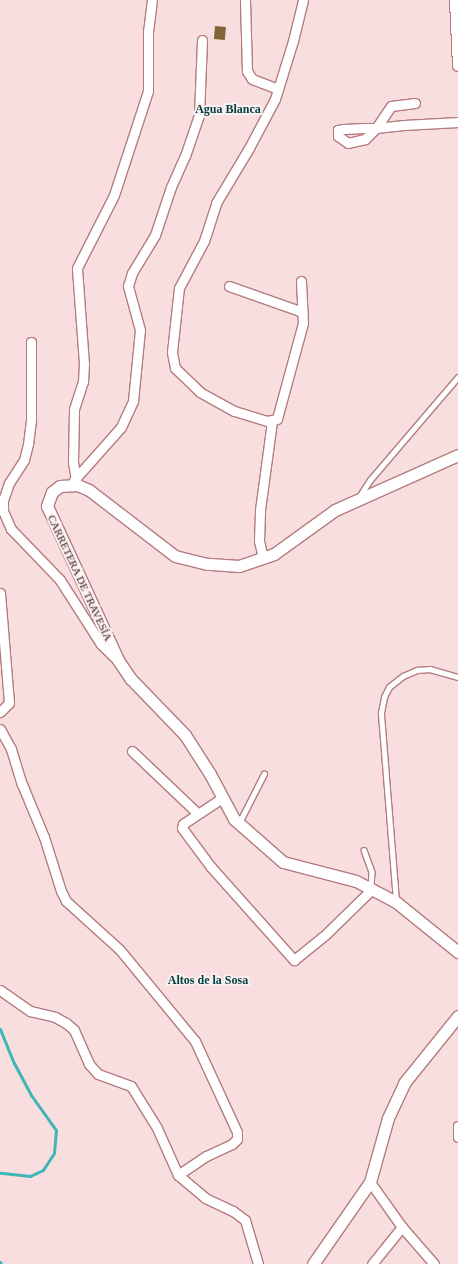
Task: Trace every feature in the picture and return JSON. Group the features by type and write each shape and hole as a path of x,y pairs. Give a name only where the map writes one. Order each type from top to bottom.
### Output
{"street":[{"path":"76,482 74,409 83,382 84,364 78,268 114,195 148,91 148,32 152,0"},
{"path":"245,0 247,71 252,79 278,89"},
{"path":"301,281 303,312 301,337 277,419 272,421 234,411 200,392 175,368 172,352 178,288 204,241 216,203 250,148 278,89 303,0"},
{"path":"455,0 458,65"},
{"path":"76,482 122,427 133,402 140,330 128,286 132,273 155,235 170,187 185,156 199,115 202,40"},
{"path":"415,103 391,106 376,128 458,122"},
{"path":"230,286 303,312"},
{"path":"31,342 31,420 28,444 24,460 9,483 3,500 3,511 11,529 60,580 101,644 118,660"},
{"path":"263,558 259,541 260,510 272,421"},
{"path":"76,482 89,490 175,556 207,564 239,566 274,554 335,510 458,455"},
{"name":"CARRETERA DE TRAVESÍA","path":"76,482 60,486 52,492 47,506 118,660 131,679 185,735 210,774 222,798 239,823 283,862 356,881 396,902 458,952"},
{"path":"0,593 9,703 0,712"},
{"path":"0,729 11,749 22,784 44,837 61,891 66,900 120,950 195,1040 237,1132 237,1139 232,1144 206,1156 178,1175"},
{"path":"132,751 197,813"},
{"path":"222,798 197,813 183,824 184,832 211,867 294,960 326,934 371,890"},
{"path":"0,990 30,1011 55,1017 66,1023 74,1030 89,1064 98,1074 130,1086 157,1128 178,1175 205,1198 233,1211 245,1220 258,1264"},
{"path":"313,1264 370,1182 388,1118 404,1083 458,1016"},
{"path":"458,1126 458,1137"},
{"path":"370,1182 402,1226 434,1264"},
{"path":"372,1264 402,1226"}],"lane":[{"path":"357,500 370,480 458,377"},
{"path":"396,902 380,713 384,696 389,687 403,676 417,670 430,668 458,677"},
{"path":"239,823 264,774"},
{"path":"364,850 373,878 371,890"}],"building":[{"path":"215,26 226,27 225,40 214,39"}],"waterway":[{"path":"0,1029 14,1063 31,1095 56,1130 54,1153 43,1170 30,1176 0,1173"}],"district":[{"name":"Agua Blanca","path":"228,110"},
{"name":"Altos de la Sosa","path":"208,981"}]}
